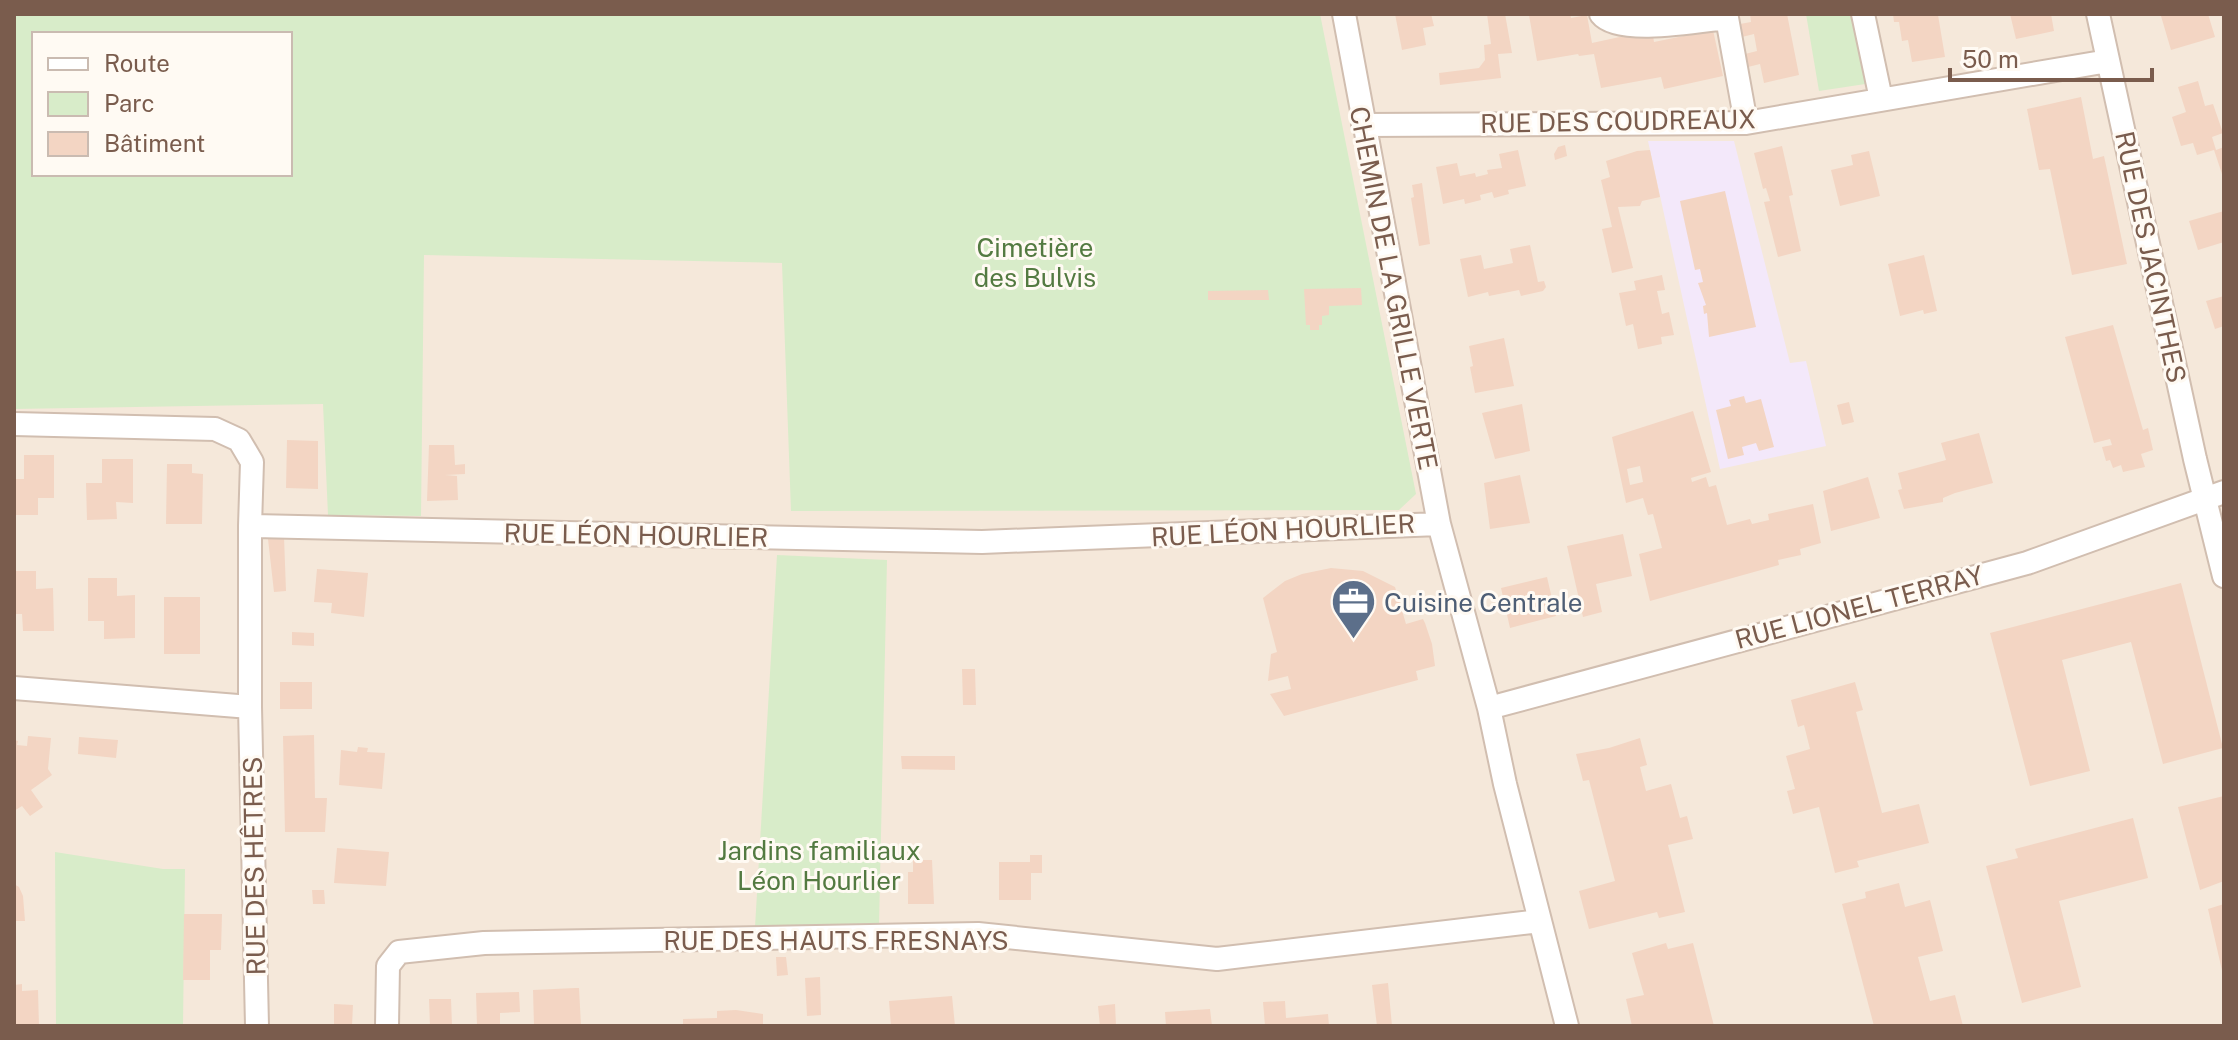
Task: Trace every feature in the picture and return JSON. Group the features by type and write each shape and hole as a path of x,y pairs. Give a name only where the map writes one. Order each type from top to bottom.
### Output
{"street":[{"name":"CHEMIN DE LA GRILLE VERTE","path":"1344,14 1439,524 1489,708 1567,1026"},
{"path":"1601,14 1605,20 1627,27 1726,16 1746,123"},
{"path":"1863,14 1881,99"},
{"name":"RUE DES JACINTHES","path":"2098,14 2214,496 2224,576"},
{"name":"RUE DES COUDREAUX","path":"1363,125 1746,123 2108,61"},
{"path":"14,424 215,429 239,440 252,462 250,707 14,688"},
{"name":"RUE LIONEL TERRAY","path":"1489,708 2027,563 2214,496"},
{"name":"RUE LÉON HOURLIER","path":"250,526 982,542 1439,524"},
{"name":"RUE DES HÊTRES","path":"250,707 257,1026"},
{"name":"RUE DES HAUTS FRESNAYS","path":"387,1026 388,966 399,952 484,943 978,934 1217,959 1540,921"}],"shaded area":[{"path":"14,14 2224,14 2224,1026 14,1026"},
{"path":"1648,141 1734,141 1790,363 1806,361 1826,446 1720,469"}],"green space":[{"name":"Cimetière des Bulvis","path":"14,14 1320,14 1416,494 1399,510 791,511 782,263 424,255 421,516 328,515 323,404 14,409"},
{"path":"1806,14 1856,14 1872,83 1819,91"},
{"name":"Jardins familiaux Léon Hourlier","path":"777,555 887,560 879,926 755,927"},
{"path":"55,852 163,869 185,869 183,1026 56,1026"}],"building":[{"path":"1395,14 1431,14 1434,26 1423,28 1426,45 1402,50"},
{"path":"1487,14 1505,14 1512,53 1498,54 1501,78 1440,85 1439,73 1479,68 1485,60 1484,45 1491,44"},
{"path":"1570,14 1571,18 1587,15 1592,43 1652,30 1654,42 1713,30 1723,76 1664,89 1661,77 1601,88 1594,54 1537,61 1529,15"},
{"path":"1750,14 1787,14 1799,75 1764,83 1760,64 1748,67 1745,54 1757,51 1754,34 1742,37 1740,24 1751,22"},
{"path":"1893,14 1938,15 1945,57 1912,62 1908,40 1902,41 1899,22 1894,22"},
{"path":"2010,14 2051,14 2054,31 2016,39"},
{"path":"2208,14 2215,37 2171,50 2161,16"},
{"path":"2198,81 2205,106 2213,104 2223,133 2212,137 2216,150 2224,147 2224,180 2214,150 2197,155 2193,143 2181,146 2172,117 2186,112 2178,87"},
{"path":"2081,97 2093,159 2104,156 2127,264 2072,275 2050,169 2039,170 2027,109"},
{"path":"1565,145 1567,156 1555,160 1558,147"},
{"path":"1782,146 1801,251 1778,257 1764,202 1770,201 1766,188 1763,189 1754,153"},
{"path":"1518,150 1526,186 1508,190 1509,194 1494,198 1492,192 1480,195 1481,200 1465,204 1464,199 1443,204 1436,167 1457,163 1460,176 1475,173 1476,177 1488,174 1487,170 1502,168 1499,154"},
{"path":"1650,150 1660,197 1642,201 1640,206 1618,207 1633,268 1612,273 1602,229 1612,227 1601,180 1610,177 1606,161"},
{"path":"1869,151 1880,196 1840,206 1831,170 1853,165 1851,155"},
{"path":"1422,183 1430,244 1419,246 1411,198 1414,197 1412,185"},
{"path":"1725,191 1756,327 1709,337 1707,313 1704,314 1703,306 1706,305 1698,283 1703,282 1700,269 1695,270 1680,201"},
{"path":"2224,211 2224,242 2198,250 2189,221"},
{"path":"1530,245 1538,282 1544,281 1546,287 1543,291 1521,296 1519,290 1489,296 1488,292 1468,297 1460,259 1481,255 1484,269 1513,263 1510,249"},
{"path":"1924,255 1937,311 1924,314 1923,310 1900,316 1888,264"},
{"path":"1662,275 1665,290 1657,291 1662,314 1669,312 1674,335 1661,337 1662,344 1638,349 1633,324 1626,326 1619,293 1636,290 1634,281"},
{"path":"1361,288 1362,305 1329,306 1329,315 1322,316 1319,330 1310,330 1310,325 1306,325 1304,289"},
{"path":"1268,290 1269,300 1208,300 1208,291"},
{"path":"2224,296 2224,326 2215,329 2206,301"},
{"path":"2113,325 2143,430 2148,428 2153,450 2141,454 2145,467 2123,472 2121,465 2113,468 2110,460 2106,461 2102,447 2112,445 2110,439 2094,443 2065,337"},
{"path":"1504,338 1514,386 1475,393 1469,346"},
{"path":"1744,396 1746,403 1761,399 1774,447 1759,451 1756,443 1742,447 1744,455 1728,459 1716,410 1731,406 1729,400"},
{"path":"1849,402 1854,422 1842,425 1837,405"},
{"path":"1522,404 1530,451 1495,459 1482,413"},
{"path":"1693,411 1711,472 1691,478 1692,482 1706,477 1709,487 1716,485 1727,525 1750,519 1752,524 1769,520 1768,514 1813,504 1821,543 1800,549 1801,555 1778,560 1779,565 1650,601 1639,554 1662,548 1653,514 1648,515 1643,498 1626,503 1612,437","holes":["1640,466 1643,482 1630,485 1627,469"]},
{"path":"1979,433 1993,483 1955,493 1943,498 1943,502 1904,509 1898,490 1902,489 1898,473 1946,460 1941,443"},
{"path":"287,440 318,441 318,489 286,488"},
{"path":"429,445 454,445 455,465 465,464 465,474 445,475 457,476 458,500 427,501"},
{"path":"24,455 54,455 54,498 38,498 38,515 14,515 14,479 24,479"},
{"path":"102,459 133,459 133,503 116,502 117,519 87,520 86,483 102,483"},
{"path":"167,464 192,464 192,473 203,474 202,524 166,524"},
{"path":"1520,475 1530,523 1490,529 1484,483"},
{"path":"1868,477 1880,518 1831,531 1823,491"},
{"path":"1623,534 1632,576 1596,584 1602,612 1583,617 1567,546"},
{"path":"284,537 286,591 274,592 268,539"},
{"name":"Cuisine Centrale","path":"1331,568 1363,571 1395,587 1406,624 1423,619 1432,644 1435,666 1416,671 1418,680 1284,716 1270,694 1291,689 1288,676 1268,681 1271,654 1277,652 1263,598 1285,581"},
{"path":"317,569 368,573 364,617 331,613 332,603 314,602"},
{"path":"14,571 36,571 36,589 53,588 54,631 23,631 22,614 14,614"},
{"path":"1547,577 1556,616 1510,628 1501,588"},
{"path":"88,578 117,578 117,596 135,595 135,638 104,639 104,621 88,621"},
{"path":"2181,583 2223,748 2163,764 2131,642 2062,660 2090,771 2030,786 1990,633"},
{"path":"164,597 200,597 200,654 164,654"},
{"path":"292,632 314,633 314,646 292,645"},
{"path":"962,669 975,669 976,705 963,705"},
{"path":"280,682 312,682 312,709 280,709"},
{"path":"1855,682 1863,710 1856,712 1882,813 1919,804 1929,843 1857,861 1859,867 1835,873 1819,807 1793,814 1787,791 1795,789 1786,756 1810,749 1804,725 1798,727 1791,700"},
{"path":"314,735 315,798 327,798 325,832 285,832 283,736"},
{"path":"28,736 51,738 48,769 52,775 31,790 43,807 30,816 22,806 14,811 14,740 18,741 17,745 27,746"},
{"path":"79,737 118,740 116,758 78,754"},
{"path":"1640,738 1647,765 1640,767 1646,791 1671,784 1680,818 1687,816 1693,839 1668,845 1685,912 1659,918 1657,912 1589,929 1579,891 1615,881 1589,780 1583,781 1576,754"},
{"path":"358,747 368,748 367,752 385,753 382,789 339,785 341,750 357,752"},
{"path":"901,756 955,756 955,770 902,769"},
{"path":"2224,796 2224,881 2200,890 2178,807"},
{"path":"2133,818 2148,878 2059,901 2081,987 2022,1003 1986,866 2018,858 2015,849"},
{"path":"337,848 389,852 386,886 334,883"},
{"path":"1030,855 1042,855 1042,873 1031,873 1031,900 999,900 999,862 1030,862"},
{"path":"913,860 932,860 934,904 908,904 908,872 913,872"},
{"path":"1899,883 1905,907 1930,900 1943,951 1918,957 1930,1001 1955,995 1963,1026 1874,1026 1842,904 1866,898 1865,892"},
{"path":"14,884 23,896 25,921 14,921"},
{"path":"312,890 324,890 325,904 313,904"},
{"path":"2224,904 2224,975 2223,975 2208,909"},
{"path":"184,914 222,914 221,950 210,950 210,980 183,980"},
{"path":"1666,943 1668,949 1693,943 1714,1026 1632,1026 1626,999 1644,995 1632,953"},
{"path":"776,957 786,957 788,975 777,976"},
{"path":"820,977 821,1015 807,1016 805,978"},
{"path":"1388,983 1392,1026 1377,1026 1372,985"},
{"path":"22,984 22,991 38,990 39,1026 14,1026 14,985"},
{"path":"579,988 581,1026 534,1026 533,990"},
{"path":"519,992 520,1012 500,1013 500,1026 477,1026 476,993"},
{"path":"952,996 955,1026 891,1026 889,1001"},
{"path":"429,999 451,999 452,1026 430,1026"},
{"path":"1285,1001 1286,1018 1328,1014 1329,1026 1265,1026 1263,1002"},
{"path":"334,1004 353,1005 352,1026 334,1026"},
{"path":"1115,1004 1116,1026 1100,1026 1098,1006"},
{"path":"1210,1009 1212,1026 1166,1026 1165,1012"},
{"path":"717,1011 763,1014 763,1026 683,1026 683,1019 717,1018"}],"place":[{"name":"Cuisine Centrale","path":"1353,641"}]}
